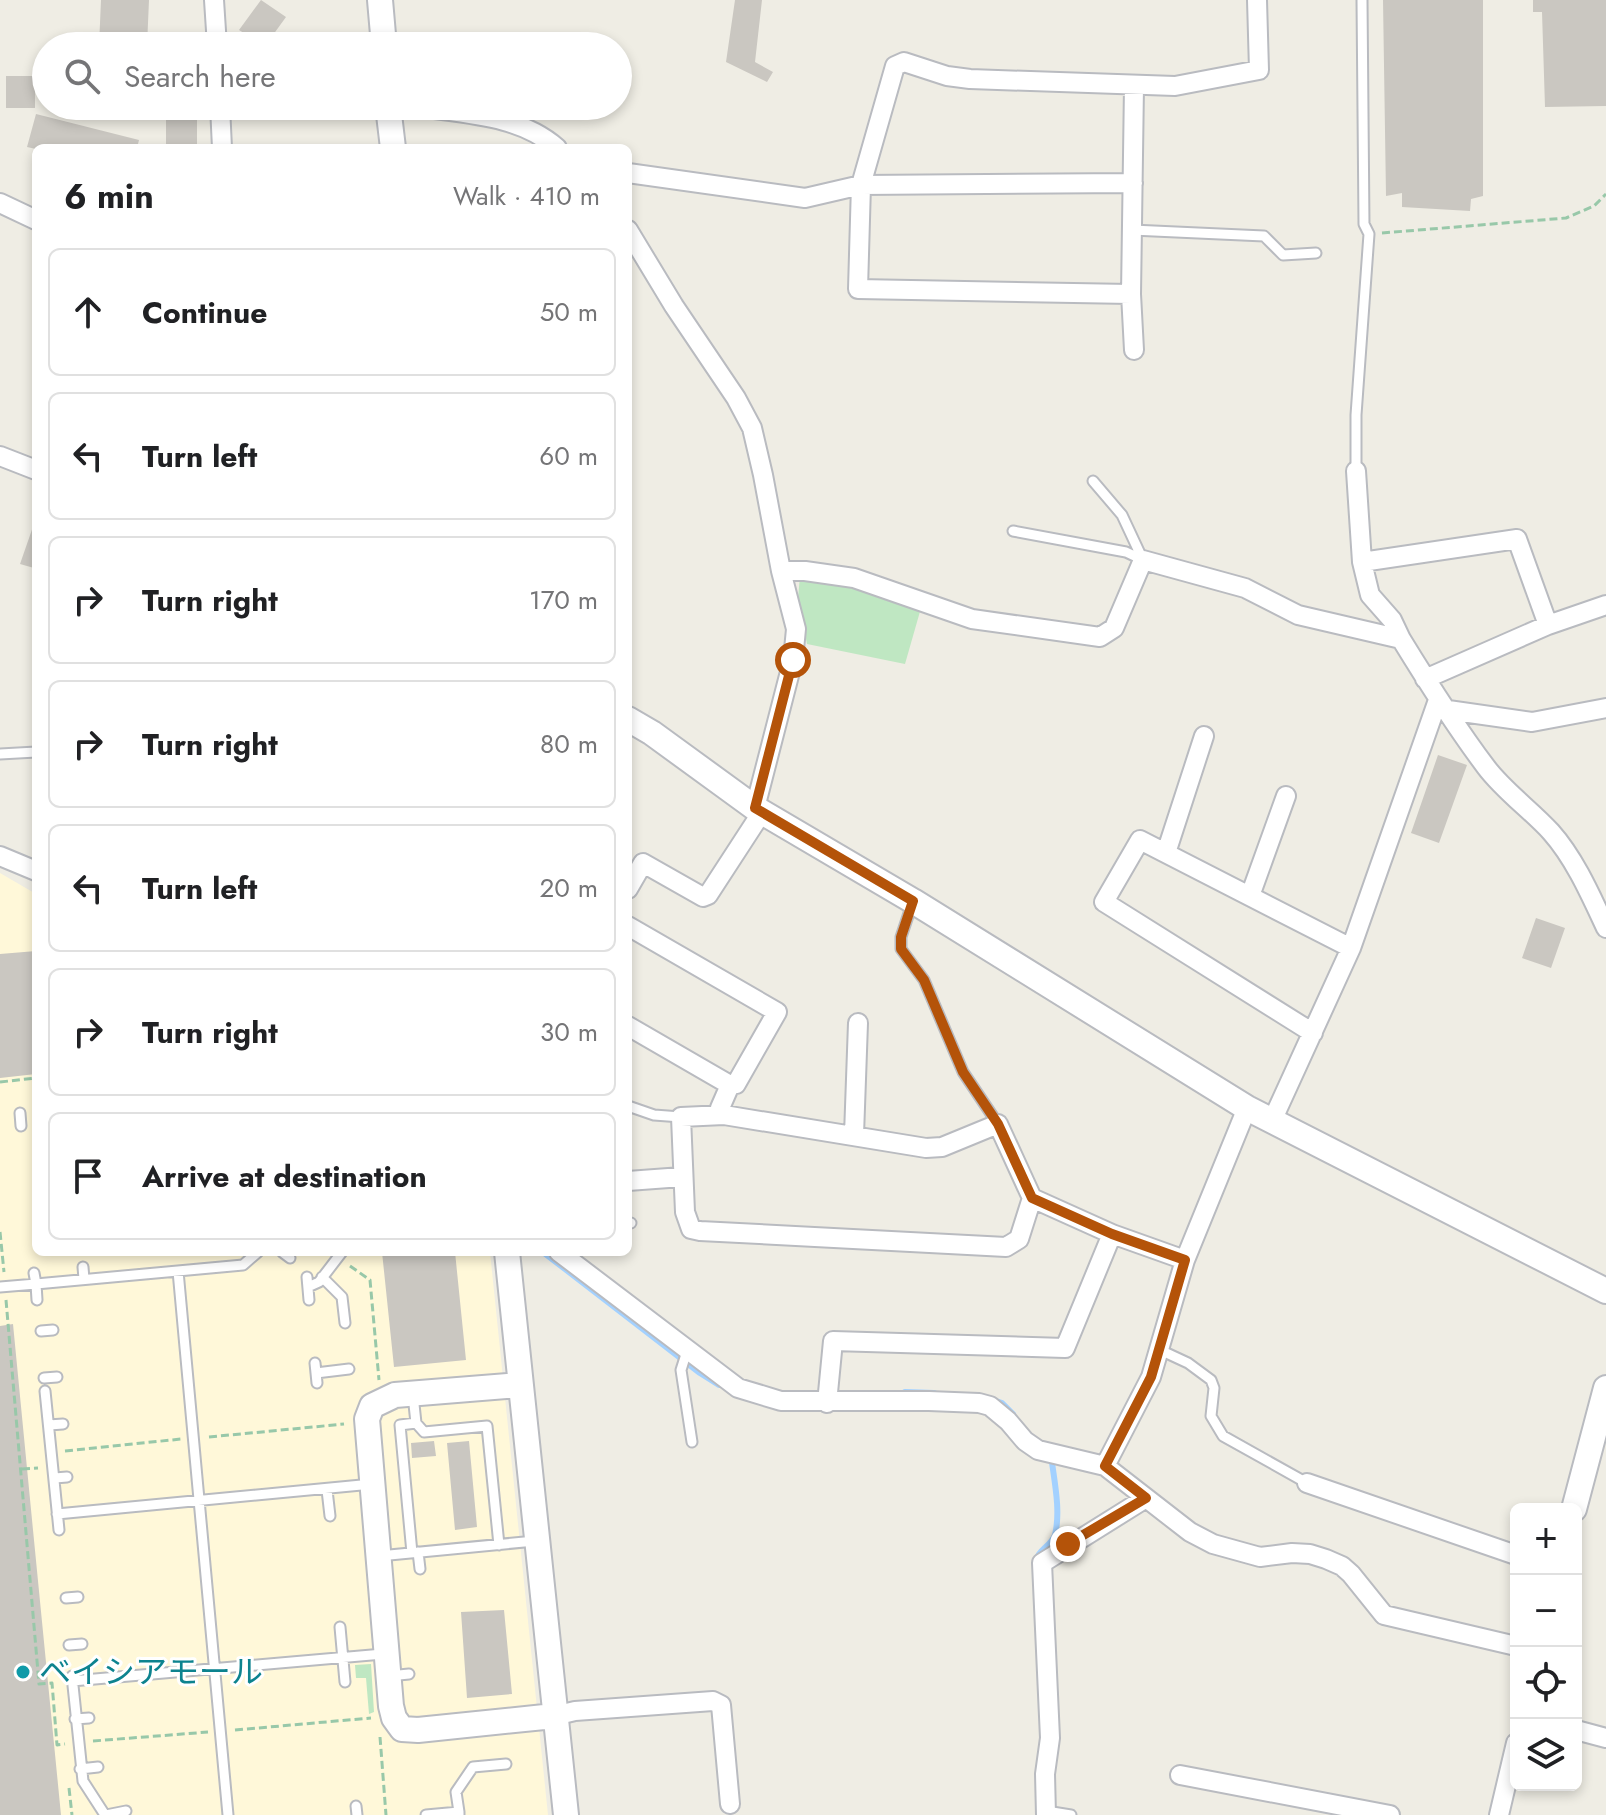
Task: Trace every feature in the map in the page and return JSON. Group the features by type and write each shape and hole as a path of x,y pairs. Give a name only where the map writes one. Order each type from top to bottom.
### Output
{"street":[{"path":"214,0 216,32"},
{"path":"380,0 383,32"},
{"path":"1131,294 858,289 861,185 895,66 904,62 958,77 1175,86 1259,70 1257,0"},
{"path":"1134,86 1131,294 1134,350"},
{"path":"221,120 222,144"},
{"path":"390,120 393,144"},
{"path":"494,120 518,124 541,134 552,144"},
{"path":"632,174 805,198 861,185 1133,183"},
{"path":"0,203 32,218"},
{"path":"632,237 752,428 796,629 793,660 758,810 708,895 703,897 643,863 632,882"},
{"path":"0,456 32,468"},
{"path":"1356,471 1362,562 1370,595 1392,620 1425,679 1487,769 1553,835 1599,899 1606,928"},
{"path":"1362,562 1517,539 1548,625"},
{"path":"781,571 854,578 972,619 1100,637 1114,628 1143,560 1245,588 1298,615 1401,639"},
{"path":"1425,679 1548,625 1606,605"},
{"path":"1443,705 1532,722 1606,708"},
{"path":"1272,1121 1351,948 1443,705"},
{"path":"632,721 758,810 913,901 1247,1108 1606,1291"},
{"path":"1166,853 1204,736"},
{"path":"1250,896 1286,796"},
{"path":"1313,1033 1104,902 1140,840 1351,948"},
{"path":"0,856 32,869"},
{"path":"632,928 777,1012 736,1084 730,1085 632,1028"},
{"path":"854,1135 858,1023"},
{"path":"724,1115 720,1108 730,1085"},
{"path":"1105,1466 1151,1377 1185,1260 1247,1108"},
{"path":"1032,1198 1025,1212 1019,1239 1006,1247 691,1229 687,1221 682,1177 681,1117 724,1115 932,1148 998,1124 1032,1198 1112,1234 1185,1260"},
{"path":"632,1181 682,1177"},
{"path":"827,1403 833,1341 1065,1348 1112,1234"},
{"path":"507,1256 566,1815"},
{"path":"564,1256 738,1388 781,1401 979,1403 999,1413 1025,1441 1038,1450 1105,1466 1190,1532 1213,1544 1260,1557 1310,1554 1342,1566 1384,1615 1510,1645"},
{"path":"519,1385 395,1395 372,1406 367,1419 379,1556 395,1668 394,1718 402,1729 418,1730 554,1716 575,1711 713,1701 721,1705 731,1809"},
{"path":"1576,1503 1606,1388"},
{"path":"1307,1483 1510,1553"},
{"path":"1046,1813 1045,1774 1050,1738 1042,1563 1146,1498"},
{"path":"1582,1732 1606,1738"},
{"path":"1499,1815 1510,1768"},
{"path":"1180,1775 1390,1815"}],"lane":[{"path":"1356,471 1356,415 1369,234 1364,224 1362,0"},
{"path":"1132,230 1264,236 1283,255 1316,253"},
{"path":"1093,481 1122,515 1143,560"},
{"path":"1013,531 1126,552 1143,560"},
{"path":"0,754 32,752"},
{"path":"913,901 901,937 901,949 924,980 963,1072 998,1124"},
{"path":"632,1107 654,1115 681,1117"},
{"path":"20,1113 21,1126"},
{"path":"2,1287 35,1278 84,1279 243,1265 253,1256"},
{"path":"309,1300 308,1282 322,1277 339,1256"},
{"path":"129,1264 130,1275"},
{"path":"83,1267 84,1279"},
{"path":"178,1271 228,1815"},
{"path":"322,1277 342,1297 345,1323"},
{"path":"35,1278 37,1300"},
{"path":"41,1331 53,1330"},
{"path":"1160,1350 1188,1363 1211,1380 1214,1388 1211,1416 1216,1429 1223,1436 1307,1483"},
{"path":"687,1351 681,1370 692,1442"},
{"path":"316,1373 349,1369"},
{"path":"44,1378 57,1377"},
{"path":"45,1391 59,1530"},
{"path":"413,1394 416,1423 424,1432 487,1426 499,1545"},
{"path":"416,1423 400,1425 415,1552 420,1569"},
{"path":"49,1425 63,1424"},
{"path":"55,1478 67,1477"},
{"path":"57,1514 373,1484"},
{"path":"327,1490 330,1516"},
{"path":"379,1556 535,1541"},
{"path":"483,1546 485,1559"},
{"path":"66,1598 78,1597"},
{"path":"340,1627 345,1682"},
{"path":"69,1645 82,1644"},
{"path":"126,1811 106,1815 83,1781 72,1678 343,1657 395,1668"},
{"path":"75,1719 89,1718"},
{"path":"426,1815 459,1814 456,1792 473,1767 506,1764"},
{"path":"80,1769 98,1767"},
{"path":"1046,1813 1071,1815"}],"path":[{"path":"1369,234 1566,218 1594,206 1606,194"},
{"path":"0,1082 32,1078"},
{"path":"0,1232 2,1287 39,1684 52,1683 57,1745 65,1744"},
{"path":"341,1256 370,1280 380,1384"},
{"path":"380,1732 386,1815"},
{"path":"69,1787 72,1815"}],"shaded area":[{"path":"0,873 32,892 32,1256 490,1256 548,1815 0,1815"}],"green space":[{"path":"816,575 921,608 905,664 807,644 798,598 800,576"},
{"path":"371,1664 374,1712 369,1714 366,1678 356,1678 355,1665"}],"building":[{"path":"101,0 149,0 148,32 100,32"},
{"path":"261,0 286,17 275,32 239,30"},
{"path":"735,0 762,0 755,62 773,72 767,82 726,62"},
{"path":"1383,0 1483,0 1483,196 1471,199 1470,211 1402,207 1402,193 1386,196"},
{"path":"1533,0 1606,0 1606,106 1545,107 1542,12 1533,12"},
{"path":"6,76 32,76 32,108 6,108"},
{"path":"34,120 60,120 139,140 138,144 32,144 32,148 27,147"},
{"path":"166,120 197,120 197,144 166,144"},
{"path":"32,530 32,567 20,564"},
{"path":"1438,755 1467,765 1439,843 1411,833"},
{"path":"1536,918 1565,928 1551,968 1522,958"},
{"path":"32,951 32,1074 0,1078 0,954"},
{"path":"382,1256 455,1256 466,1360 394,1367"},
{"name":"ベイシアモール","path":"13,1324 61,1815 0,1815 0,1326"},
{"path":"434,1441 436,1456 412,1458 411,1443"},
{"path":"469,1441 477,1527 455,1530 447,1443"},
{"path":"504,1610 512,1694 467,1698 461,1612"}],"waterway":[{"path":"548,1256 700,1373 719,1385 727,1385"},
{"path":"905,1392 934,1393"},
{"path":"993,1400 1002,1403 1013,1414"},
{"path":"1036,1560 1053,1539 1057,1525 1051,1455"}],"place":[{"name":"ベイシアモール","path":"23,1672"}],"route":[{"path":"793,660 755,808 913,901 901,937 901,949 924,980 963,1072 998,1124 1032,1198 1112,1234 1185,1260 1151,1377 1105,1466 1146,1498 1068,1544"}]}
